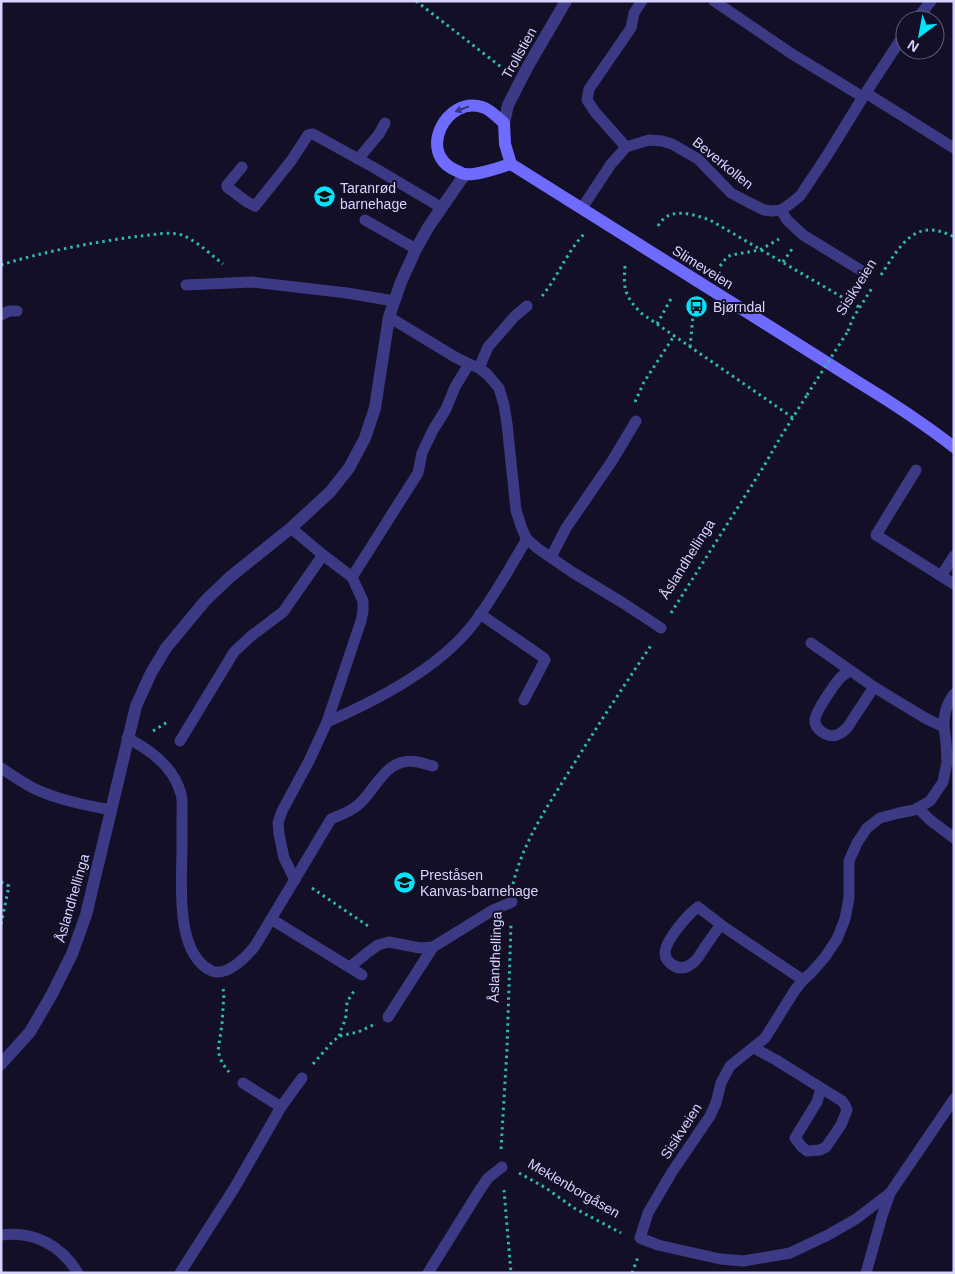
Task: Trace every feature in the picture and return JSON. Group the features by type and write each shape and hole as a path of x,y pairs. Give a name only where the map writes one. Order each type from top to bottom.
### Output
{"street":[{"name":"Trollstien","path":"504,123 508,105 520,81 566,1"},
{"path":"466,106 484,107 504,123 505,144 511,164 474,174 465,174 449,168 441,158 437,141 445,120 458,109 466,106"},
{"name":"Slimeveien","path":"511,164 894,404 954,447"},
{"name":"Åslandhellinga","path":"1,1064 30,1032 72,954 86,915 127,738 136,706 150,673 166,648 205,601 230,577 291,528 330,492 349,468 365,438 375,408 389,317 401,282 416,249 465,174"}],"lane":[{"path":"582,208 611,164 626,147 595,112 587,100 588,89 630,28 634,13 642,1"},
{"path":"714,1 792,54 954,148"},
{"path":"862,271 803,235 787,220 781,210 800,196 895,48"},
{"path":"358,159 379,134 385,123"},
{"path":"242,167 227,187 247,202 256,206 308,135 313,134 442,208"},
{"name":"Beverkollen","path":"626,147 649,140 672,144 698,160 731,193 764,210 781,210"},
{"path":"365,220 416,249"},
{"path":"186,285 252,282 348,293 394,302"},
{"path":"352,577 418,473 422,453 455,388 488,346 515,316 528,306"},
{"path":"1,316 17,311"},
{"path":"389,317 487,374 499,388 504,405 516,510 527,539 551,557 661,628"},
{"path":"551,557 566,528 612,461 636,421"},
{"path":"916,470 876,535 954,584"},
{"path":"291,528 352,577 362,601 363,611 362,621 327,722 309,761 282,811 278,823 284,858 295,878"},
{"path":"327,722 374,700 444,656 474,623 527,539"},
{"path":"180,741 234,652 250,637 283,612 324,555"},
{"path":"941,576 954,556"},
{"path":"480,614 545,660 524,700"},
{"path":"811,643 874,687 925,718 944,727"},
{"path":"850,670 834,686 816,716 817,728 822,732 835,736 842,733 874,687"},
{"name":"Sisikveien","path":"640,1238 648,1213 672,1172 710,1116 716,1103 721,1083 730,1066 765,1038 795,990 816,968 837,939 845,919 849,898 848,861 857,842 867,828 880,818 914,810 930,801 943,782 947,762 944,714 954,694"},
{"path":"127,738 141,745 165,765 173,775 181,795 182,848 180,896 185,934 199,960 208,969 216,973 228,969 248,955 331,819 350,811 363,800 391,767 402,762 417,761 433,766"},
{"path":"1,768 36,789 90,807 111,810"},
{"path":"918,808 930,820 954,838"},
{"name":"Åslandhellinga","path":"433,947 493,910 512,902"},
{"path":"721,925 714,932 695,961 690,965 684,968 676,968 664,955 681,922 698,906 721,925 803,980"},
{"path":"271,919 362,975"},
{"path":"350,967 378,945 389,942 420,948 433,947"},
{"path":"388,1018 433,947"},
{"path":"754,1048 776,1060 842,1101 847,1110 841,1125 826,1147 820,1150 807,1151 795,1138 817,1102 821,1088"},
{"path":"180,1273 235,1187 281,1107 302,1078"},
{"path":"243,1083 281,1107"},
{"path":"861,1273 867,1267 890,1193 954,1099"},
{"path":"428,1273 488,1178 502,1167"},
{"path":"640,1238 658,1245 720,1259 743,1261 785,1254 828,1235 856,1218 890,1193"},
{"path":"1,1235 28,1235 51,1244 62,1252 78,1273"}],"path":[{"path":"416,1 520,81"},
{"path":"658,226 667,216 674,213 690,214 710,220 859,307"},
{"path":"720,266 731,255 760,250 797,229"},
{"name":"Sisikveien","path":"880,277 910,236 922,231 936,230 954,237"},
{"path":"1,265 22,258 111,240 168,233 182,235 196,243 227,268 237,283"},
{"path":"528,306 536,302 546,291 574,246 585,233"},
{"path":"625,266 626,292 630,301 641,313 793,418"},
{"name":"Sisikveien","path":"807,395 848,331 859,307 874,284"},
{"path":"656,324 672,297"},
{"path":"690,347 693,316 696,312"},
{"path":"636,421 635,401 638,393 674,336"},
{"name":"Åslandhellinga","path":"511,1273 502,1167 502,1123 507,1049 513,884 517,868 524,848 536,824 807,395"},
{"path":"295,878 389,942"},
{"path":"1,882 8,886 1,924"},
{"path":"216,973 224,993 219,1057 227,1070 243,1083"},
{"path":"340,1036 346,1016 347,1002 362,975"},
{"path":"302,1078 316,1059 340,1036 365,1030 386,1017 388,1018"},
{"name":"Meklenborgåsen","path":"502,1167 513,1170 546,1188 574,1208 597,1221 622,1233 640,1238"},
{"path":"632,1273 638,1256 640,1238"}],"place":[{"name":"Taranrød barnehage","path":"324,196"},
{"name":"Bjørndal","path":"697,307"},
{"name":"Preståsen Kanvas-barnehage","path":"404,883"}]}
